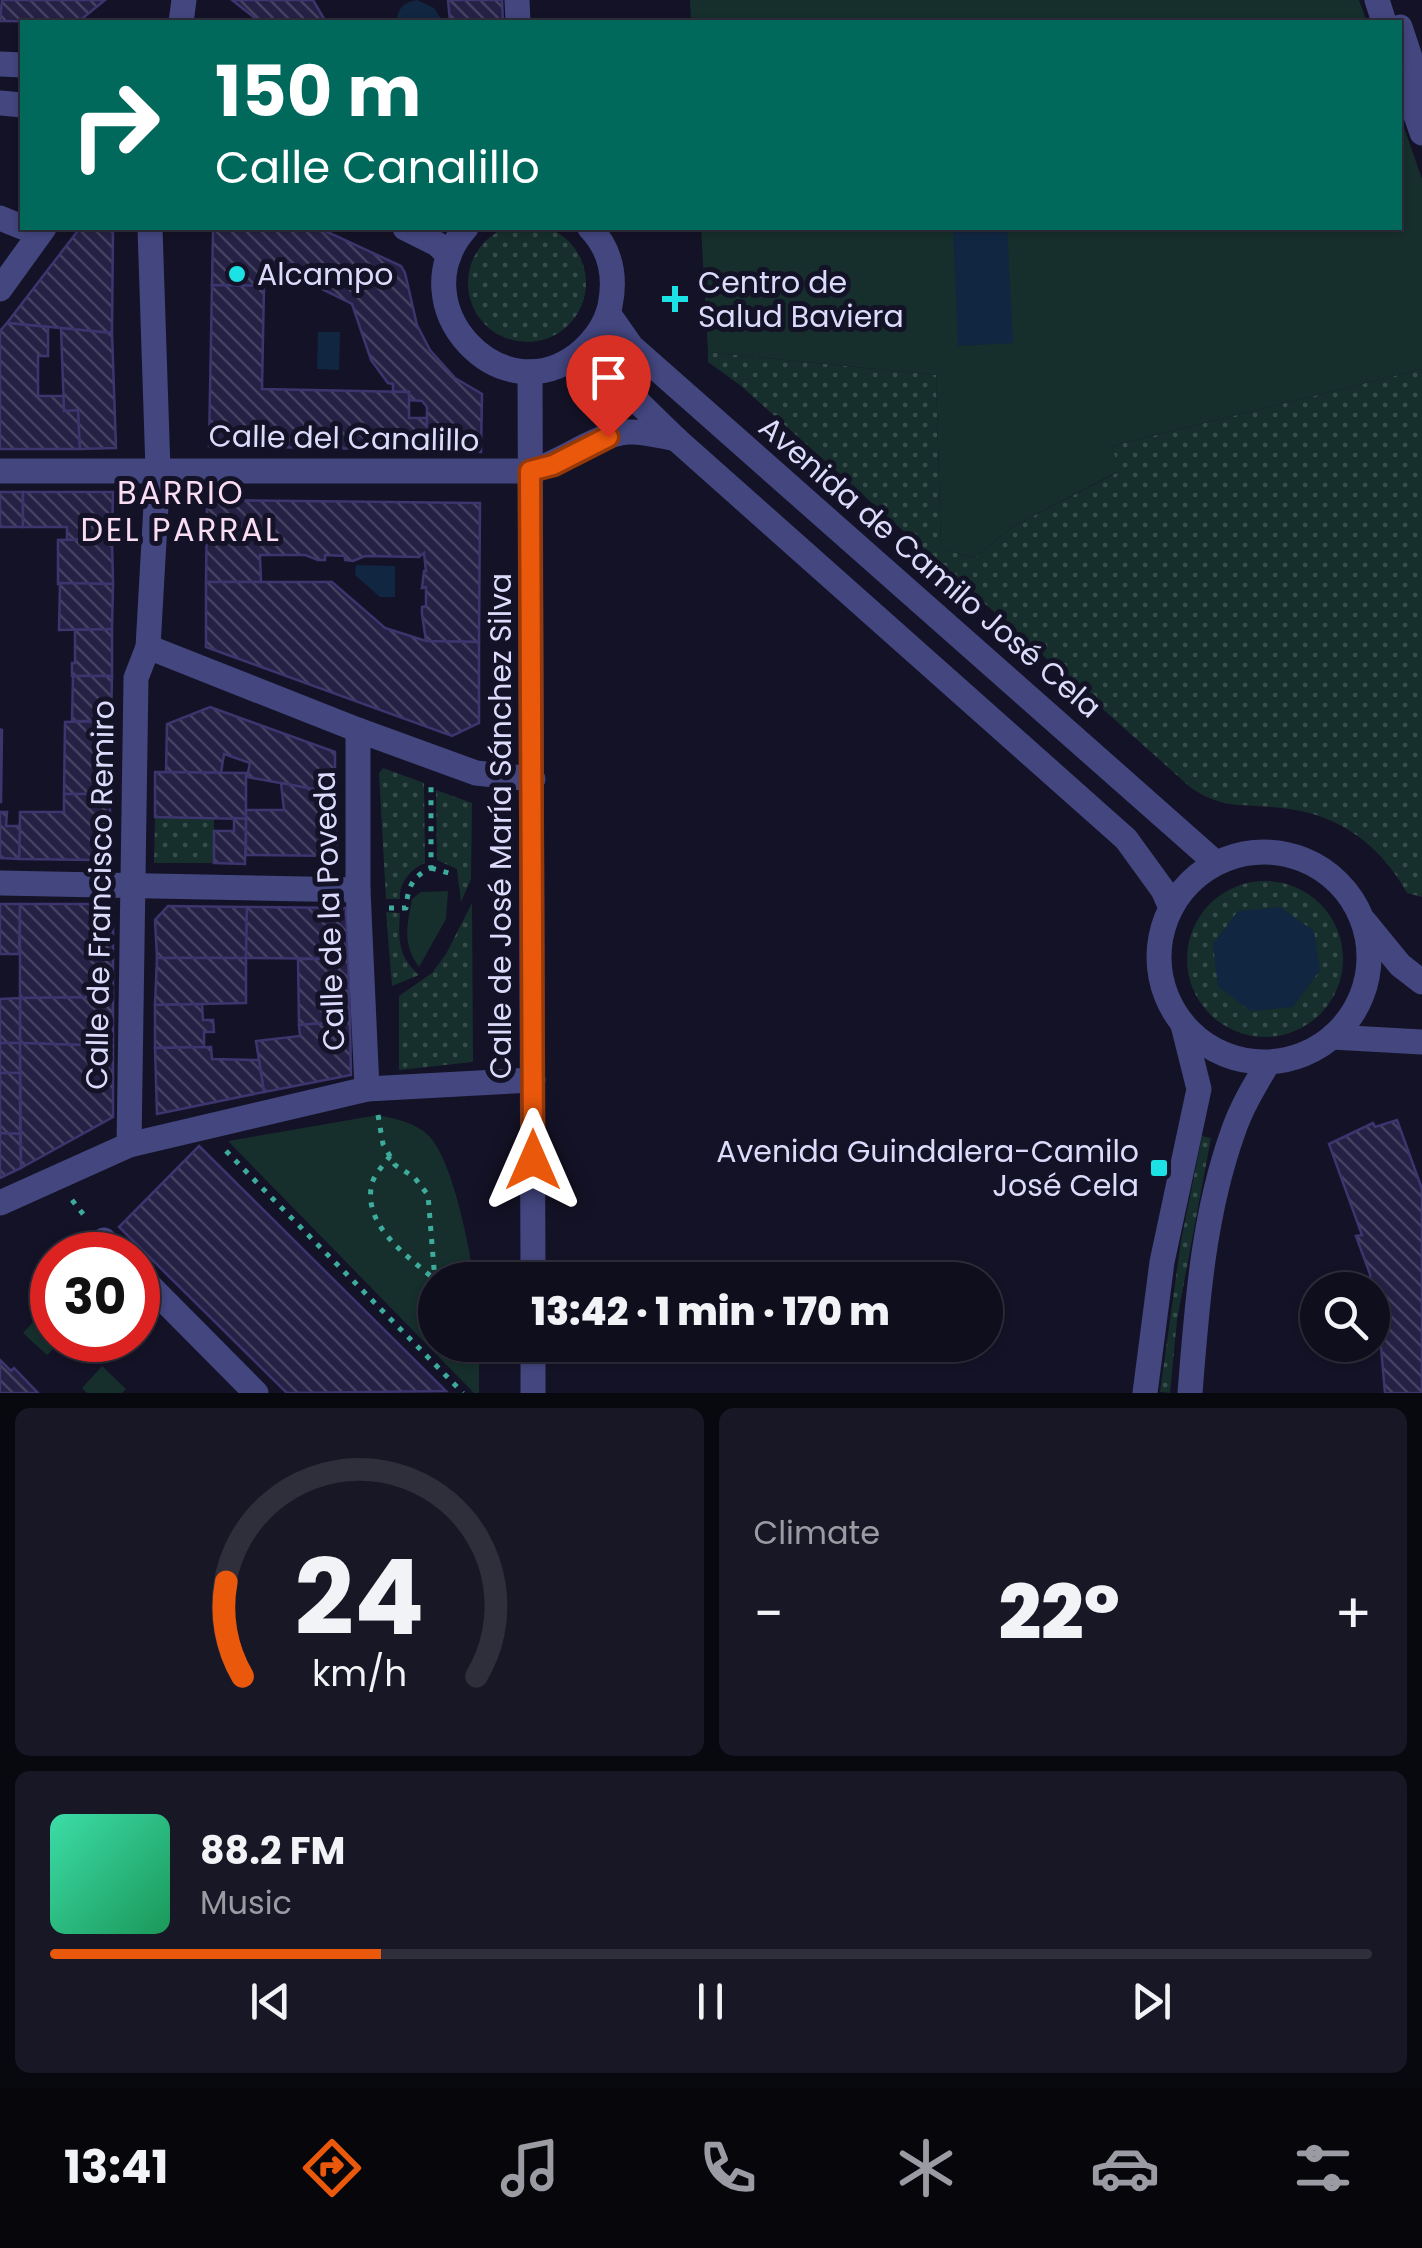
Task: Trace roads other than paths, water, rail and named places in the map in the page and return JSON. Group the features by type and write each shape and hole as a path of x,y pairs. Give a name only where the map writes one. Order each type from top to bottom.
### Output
{"street":[{"path":"1402,34 1422,93"},
{"path":"1402,74 1422,133"},
{"path":"0,289 31,230"},
{"name":"Calle de Francisco Remiro","path":"129,1145 136,678 148,647 158,470 150,230"},
{"path":"409,230 437,244 449,256"},
{"path":"465,230 449,256 444,274 444,300 453,325 468,346 490,362 530,372 573,358 595,340 608,313 614,288 610,261 592,230"},
{"name":"Avenida de Camilo José Cela","path":"608,313 631,346 1216,863"},
{"path":"573,358 608,372 676,439 1126,839 1164,890 1171,908"},
{"name":"Calle de José María Sánchez Silva","path":"530,372 533,1262"},
{"path":"530,471 553,465 626,432 676,439"},
{"name":"Calle del Canalillo","path":"0,470 530,471"},
{"path":"148,647 459,767 533,779"},
{"name":"Calle de la Poveda","path":"358,730 358,890 367,1089"},
{"path":"1145,1393 1162,1262 1200,1089 1183,1025 1166,996 1158,966 1162,931 1171,908 1190,882 1216,863 1236,855 1262,851 1299,857 1332,876 1400,965 1422,982"},
{"path":"0,883 358,890"},
{"path":"1183,1025 1208,1047 1239,1060 1268,1063 1304,1055 1332,1037 1354,1012 1366,984 1370,956 1362,919"},
{"path":"1332,1037 1422,1042"},
{"path":"1190,1393 1199,1283 1214,1200 1233,1132 1268,1063"},
{"path":"0,1203 129,1145 367,1089 533,1080"},
{"path":"160,1296 256,1393"},
{"path":"533,1362 533,1393"}],"water":[{"path":"417,0 434,8 442,20 399,20 406,3"},
{"path":"953,230 1007,230 1013,343 958,346"},
{"path":"318,332 340,332 339,370 317,369"},
{"path":"356,565 395,566 395,597 380,597 355,575"},
{"path":"1280,907 1314,931 1320,970 1293,1007 1250,1011 1218,986 1213,944 1238,911"}],"place":[{"name":"Alcampo","path":"237,274"},
{"name":"Centro de Salud Baviera","path":"675,299"},
{"name":"Avenida Guindalera-Camilo José Cela","path":"1159,1168"}],"district":[{"name":"BARRIO DEL PARRAL","path":"181,510"}]}
